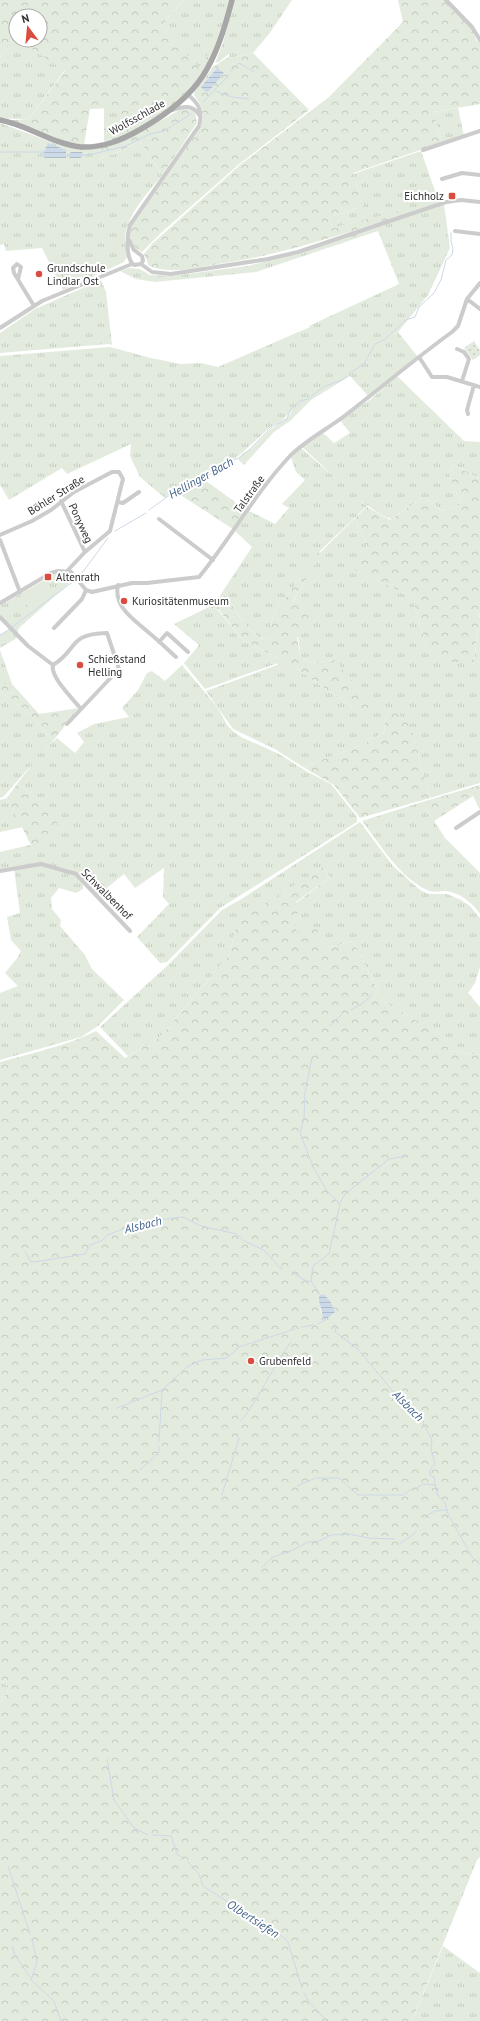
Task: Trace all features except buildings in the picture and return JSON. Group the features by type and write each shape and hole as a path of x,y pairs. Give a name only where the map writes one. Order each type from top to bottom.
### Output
{"main road":[{"name":"Wolfsschlade","path":"0,120 16,124 62,143 88,147 100,146 119,141 170,111 188,95 202,79 212,62 220,42 232,0"}],"street":[{"path":"446,0 472,27 480,40"},
{"path":"141,264 135,266 131,261 127,235 130,225 137,213 196,132 201,117 199,106 188,95"},
{"path":"170,111 181,107 191,106 201,117"},
{"path":"423,150 480,131"},
{"path":"442,178 462,173 480,175"},
{"path":"141,264 152,272 171,274 261,261 298,252 446,202 461,200 480,202"},
{"path":"455,231 480,234"},
{"path":"127,235 136,252 140,253 143,257 141,264"},
{"path":"0,328 34,306 121,267 131,261 136,252"},
{"path":"18,279 34,306"},
{"name":"Talstraße","path":"86,590 92,592 118,585 194,579 199,577 213,560 261,491 290,456 304,443 345,415 458,326 467,299 480,282"},
{"path":"467,299 480,309"},
{"path":"457,349 464,352 469,359 462,381"},
{"path":"419,357 432,377 447,377 480,386"},
{"path":"468,414 467,410 474,385"},
{"name":"Böhler Straße","path":"0,535 32,521 77,490 112,472 120,474"},
{"name":"Ponyweg","path":"68,570 85,552 110,531 123,479 120,474"},
{"path":"118,502 123,503 139,492"},
{"name":"Ponyweg","path":"61,502 85,552"},
{"path":"159,519 213,560"},
{"path":"0,540 20,592"},
{"path":"0,603 51,573 68,570 86,590 82,599 54,628"},
{"path":"118,585 117,595 120,603 131,619 176,657"},
{"path":"0,617 28,646 53,665"},
{"path":"159,642 167,633 188,652"},
{"path":"53,665 62,658 73,644 84,636 107,634 119,669 66,724"},
{"path":"53,665 53,671 61,685 81,708"},
{"path":"456,828 480,812"},
{"name":"Schwalbenhof","path":"0,871 40,864 76,874 130,931"}],"green space":[{"path":"0,0 184,0 162,25 198,68 210,51 213,54 204,70 193,84 168,109 138,129 121,137 104,143 104,126 120,125 120,108 90,109 84,145 63,141 8,120 28,120 65,71 30,48 48,48 48,8 8,8 8,45 0,57"},
{"path":"184,0 230,0 213,54 210,52 198,69 162,25"},
{"path":"234,0 292,0 269,34 253,53 225,59 230,56 229,54 219,62 215,63 223,43"},
{"path":"398,0 445,0 471,27 477,41 480,41 480,104 434,112 441,143 353,173 363,206 327,218 333,228 402,210 403,215 309,244 237,261 180,270 165,270 149,266 144,254 152,244 240,165 329,97 403,22"},
{"path":"8,45 8,48 30,48 65,70 28,120 0,118 0,57"},
{"path":"253,53 309,110 237,166 162,232 142,252 136,249 129,236 132,225 201,127 203,114 201,106 194,95 195,91 213,67 225,59"},
{"path":"104,108 120,108 120,125 104,126"},
{"path":"183,108 195,111 197,123 162,175 140,141 112,155 106,155 98,160 100,148 139,133"},
{"path":"458,108 464,136 441,143 434,112"},
{"path":"0,123 59,145 100,148 99,160 106,155 112,155 140,141 162,175 144,197 129,221 125,239 127,257 124,262 63,290 42,248 6,251 4,244 0,245"},
{"path":"421,151 439,202 403,215 401,211 333,228 327,218 363,206 353,174"},
{"path":"444,204 450,248 428,295 398,332 418,357 368,396 350,376 311,400 290,421 274,432 244,465 238,459 243,453 251,449 270,430 289,416 292,410 284,419 273,425 236,458 165,498 140,477 130,456 131,444 67,474 62,468 9,500 0,485 0,356 110,347 181,364 201,363 218,367 310,327 309,326 399,284 378,231 256,272 155,282 136,279 120,271 130,268 140,269 150,275 171,276 248,266 285,256"},
{"path":"101,280 106,292 112,345 108,344 0,353 0,333 35,309"},
{"path":"474,341 480,350 480,355 473,360 464,348"},
{"path":"397,376 464,441 480,442 480,479 454,465 449,474 461,505 443,511 424,497 391,519 358,498 302,447 323,433 334,443 350,433 340,420 371,399"},
{"path":"301,448 367,506 319,552 274,614 270,626 270,636 264,640 246,625 223,591 252,547 235,531 249,511 275,524 289,508 282,504 305,480 296,472 291,458"},
{"path":"454,465 480,479 480,611 474,662 452,662 427,650 412,597 353,569 367,546 355,518 367,507 390,520 424,497 443,511 461,505 449,474"},
{"path":"202,478 246,510 233,529 176,492"},
{"path":"355,518 367,546 354,569 412,597 427,650 474,662 480,611 480,783 430,798 412,730 393,708 386,717 384,732 364,744 303,767 275,749 233,729 206,691 277,665 297,669 355,709 335,660 311,663 301,657 293,602 321,552"},
{"path":"319,551 322,553 293,601 313,613 297,638 301,657 311,663 335,660 369,700 368,709 355,709 297,669 277,666 279,659 243,640 218,609 207,608 215,604 223,591 246,625 264,640 270,636 270,626 274,614"},
{"path":"59,572 68,572 75,578 18,629 18,633 0,615 0,605"},
{"path":"43,581 51,594 29,609 21,596"},
{"path":"207,608 217,609 243,640 279,659 278,663 205,689 184,663 199,645 174,624"},
{"path":"10,629 17,638 0,648 0,635"},
{"path":"0,650 12,684 3,684 0,681"},
{"path":"182,665 218,708 227,725 232,730 241,737 279,754 306,771 331,784 357,817 357,822 220,908 167,962 160,963 137,937 169,904 163,897 164,868 135,888 124,874 98,895 76,874 41,864 0,871 0,852 30,845 33,848 42,801 17,784 46,749 57,738 75,753 84,742 77,733 94,724 129,717 122,708 138,690 147,673 152,671 165,681"},
{"path":"0,681 3,684 12,684 39,714 79,708 53,741 31,716 0,691"},
{"path":"0,691 31,716 53,741 4,796 0,798"},
{"path":"393,707 412,729 430,798 360,818 334,785 303,767 364,744 384,732 386,717"},
{"path":"17,784 42,801 49,808 61,830 33,849 7,798"},
{"path":"480,785 480,810 473,796 434,821 422,802"},
{"path":"7,798 23,827 0,832 0,800"},
{"path":"422,802 445,838 480,873 480,914 470,902 455,893 445,891 429,891 407,877 362,821"},
{"path":"360,822 393,866 420,890 429,894 447,894 461,900 470,906 480,918 480,967 475,983 468,993 480,1007 480,1055 448,1051 449,1040 383,1001 353,941 331,947 297,932 293,916 296,903 330,877 323,867 235,929 230,954 160,1037 128,1056 100,1027 168,965 222,910"},
{"path":"40,865 75,875 83,884 83,889 76,893 59,888 51,898 52,909 61,920 60,926 85,955 92,969 124,1000 98,1026 81,1037 0,1060 0,993 18,986 5,973 21,951 11,940 7,917 20,913 14,869"},
{"path":"323,867 330,877 296,902 302,911 293,916 297,932 316,927 321,942 331,947 353,941 383,1001 450,1040 448,1051 480,1055 480,1857 477,1860 412,2021 0,2021 0,1703 10,1687 0,1680 0,1062 61,1045 96,1031 125,1058 160,1037 230,954 235,929 249,914","holes":["324,1294 330,1301 321,1314 319,1296"]},
{"path":"0,1680 10,1687 0,1703"},
{"path":"443,1946 480,1973 480,2021 412,2021"}],"water":[{"path":"217,68 224,73 208,92 205,91 201,87"},
{"path":"48,143 66,150 66,158 45,158 42,155"},
{"path":"71,152 82,152 83,156 80,158 70,158 68,155"},
{"path":"324,1294 330,1301 335,1312 324,1321 319,1296"}],"waterway":[{"path":"231,71 239,63 254,72"},
{"path":"203,102 229,75"},
{"path":"215,91 232,97 249,99"},
{"path":"83,155 126,146 150,134 164,131 191,114"},
{"path":"0,152 45,152"},
{"name":"Hellinger Bach","path":"349,374 364,364 375,344 384,340 406,320 415,317 419,307 434,293 441,280 446,260 452,255 453,249 451,233"},
{"name":"Hellinger Bach","path":"149,510 171,494 210,474 227,462 237,459 249,450 273,426 287,419 290,410 300,401 308,399 323,387 342,380 347,376"},
{"name":"Hellinger Bach","path":"115,531 146,513"},
{"name":"Hellinger Bach","path":"79,577 108,538"},
{"name":"Hellinger Bach","path":"12,627 74,581"},
{"name":"Hellinger Bach","path":"0,635 10,629"},
{"path":"351,1010 363,1003 372,995"},
{"path":"330,1026 342,1014"},
{"path":"311,1281 313,1266 329,1254 340,1204 327,1191 314,1169 300,1133 304,1118 305,1092 312,1058"},
{"path":"340,1203 345,1194 389,1159 406,1156"},
{"name":"Alsbach","path":"25,1252 31,1262 85,1254 90,1245 103,1240 107,1235 126,1228 138,1228 158,1220 183,1217 201,1226 237,1234 244,1241 264,1250 279,1267 283,1269"},
{"name":"Alsbach","path":"292,1272 306,1281 311,1281 321,1296"},
{"path":"318,1324 325,1320"},
{"name":"Alsbach","path":"334,1324 336,1327 335,1332 358,1349 400,1400 417,1418 423,1419 424,1425 432,1440 431,1449 435,1464 430,1470 430,1475 434,1477 437,1494 445,1503 448,1514 472,1557 480,1564"},
{"path":"301,1327 313,1325"},
{"path":"117,1408 162,1390 188,1366 202,1360 227,1358 239,1347 295,1329"},
{"path":"241,1421 255,1402 278,1361 291,1342"},
{"path":"159,1441 162,1391"},
{"path":"222,1495 239,1438"},
{"path":"140,1470 159,1452 159,1446"},
{"path":"297,1486 316,1478 339,1478 358,1495 403,1495 410,1490"},
{"path":"415,1489 423,1484 435,1485"},
{"path":"425,1518 435,1511 447,1510"},
{"path":"400,1543 416,1532"},
{"path":"262,1567 273,1557 291,1551 308,1542 319,1541 331,1535 349,1534 368,1538 394,1539"},
{"name":"Olbertsiefen","path":"107,1759 114,1800 134,1828 148,1835"},
{"name":"Olbertsiefen","path":"153,1835 171,1836 177,1854 183,1858"},
{"name":"Olbertsiefen","path":"188,1862 199,1874 203,1886 283,1937 288,1942 302,1988"},
{"path":"8,1866 30,1934"},
{"path":"32,1939 37,1962 31,1980 54,2001 61,2021"},
{"path":"12,1946 15,1955 30,1978"},
{"name":"Olbertsiefen","path":"304,1993 309,2002 327,2021"}],"place":[{"name":"Eichholz","path":"452,196"},
{"name":"Grundschule Lindlar Ost","path":"39,274"},
{"name":"Altenrath","path":"48,577"},
{"name":"Kuriositätenmuseum","path":"124,601"},
{"name":"Schießstand Helling","path":"80,665"},
{"name":"Grubenfeld","path":"251,1361"}]}
